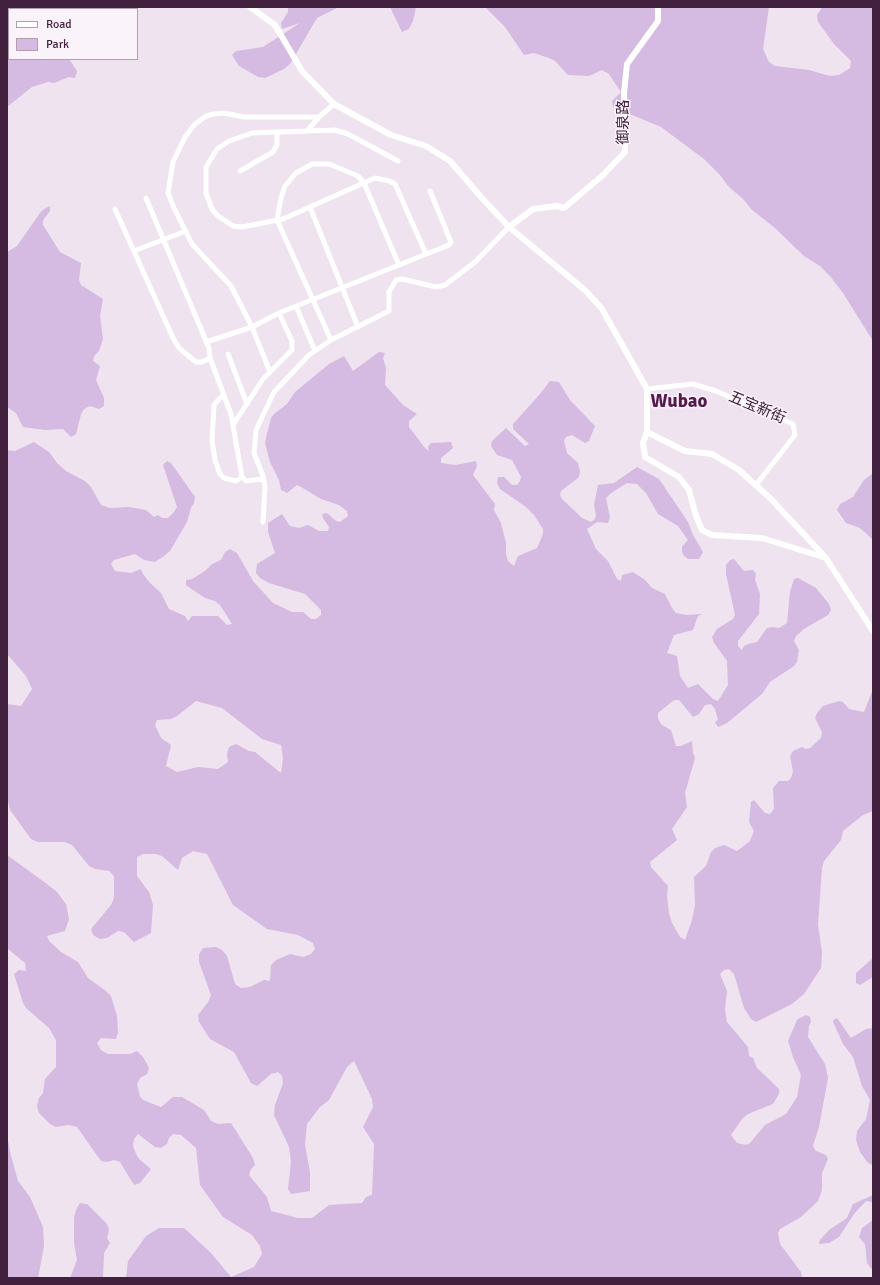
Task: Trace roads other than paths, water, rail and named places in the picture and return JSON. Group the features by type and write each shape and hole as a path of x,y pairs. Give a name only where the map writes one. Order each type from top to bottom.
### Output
{"street":[{"path":"250,7 275,25 302,71 334,104 391,134 426,146 450,161 509,227 592,297 602,309 647,389 647,432 644,443 645,457 679,477 689,490 696,516 702,530 712,535 762,538 826,558"},
{"name":"御泉路","path":"509,227 533,209 558,206 564,208 603,175 624,152 624,93 627,64 658,21 658,7"},
{"path":"307,131 319,116 334,104"},
{"path":"270,372 252,327 231,286 192,244 168,193 173,162 185,137 195,124 206,116 224,113 244,117 319,116"},
{"path":"398,161 348,134 335,130 252,133 229,142 217,149 206,167 206,192 212,209 224,221 242,228 277,220 375,178 396,184 426,254"},
{"path":"240,170 273,152 277,145 277,132"},
{"path":"331,340 314,299 277,220 285,186 296,173 312,164 329,164 344,168 358,176 364,183 399,265"},
{"path":"206,342 252,327 296,306 426,254 451,242 430,191"},
{"path":"146,198 206,342 233,425 242,477 246,480 263,479"},
{"path":"310,207 358,327"},
{"path":"115,209 173,338 179,348 196,362 202,362 210,358"},
{"path":"263,522 265,487 254,453 256,430 274,392 315,350 331,340 389,311 389,292 396,280 402,279 436,287 445,285 476,262 509,227"},
{"path":"134,251 186,231"},
{"path":"296,306 315,350"},
{"path":"233,425 270,372 292,350 292,341 280,313"},
{"path":"228,354 247,404"},
{"name":"五宝新街","path":"647,389 693,384 716,391 793,424 795,436 756,485"},
{"path":"224,395 214,405 212,441 215,460 220,474 224,478 236,481 242,477"},
{"path":"647,432 685,451 712,454 738,470 756,485 826,558 873,631"}],"district":[{"name":"Wubao","path":"679,402"}]}
